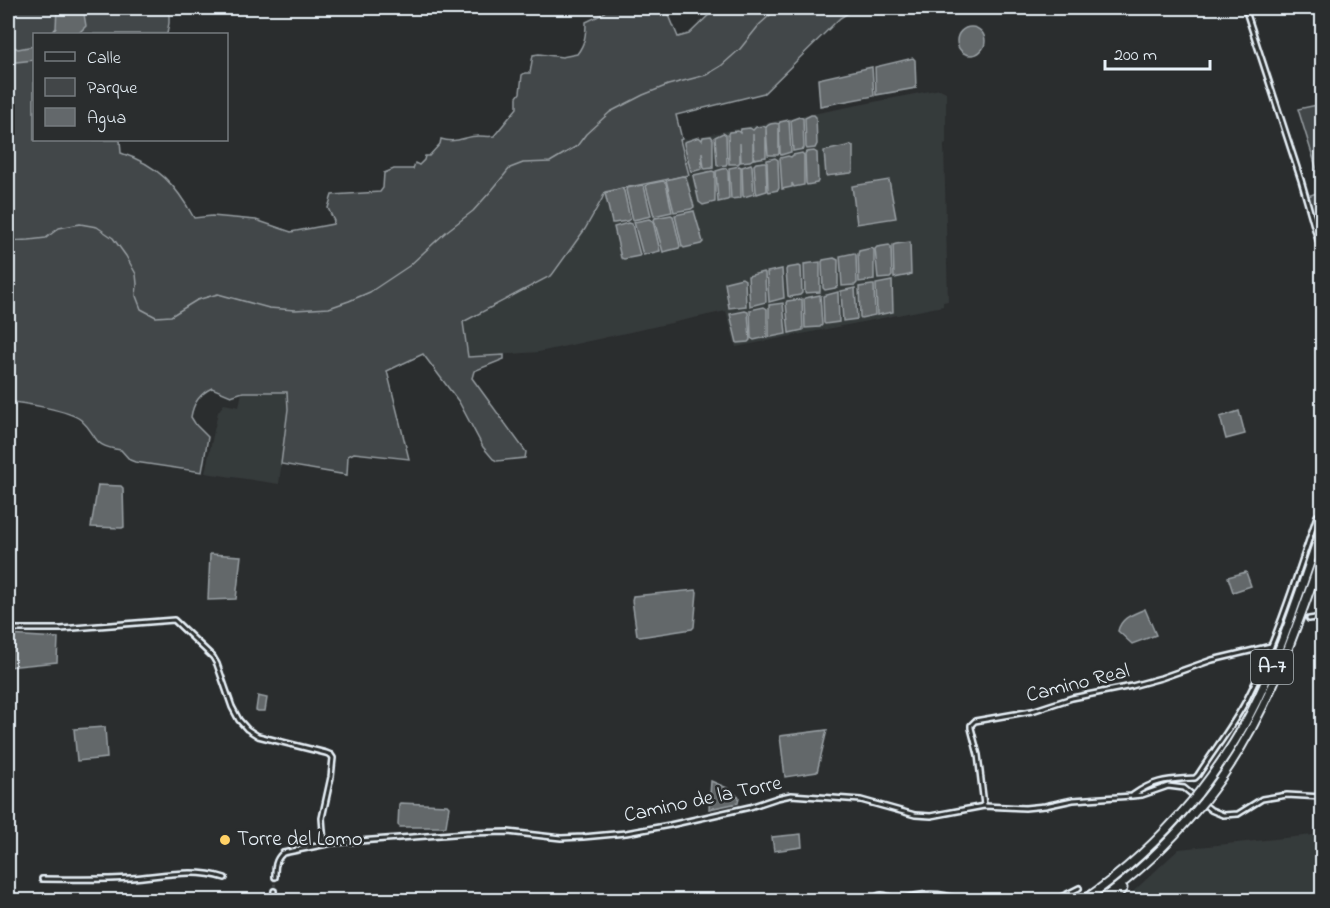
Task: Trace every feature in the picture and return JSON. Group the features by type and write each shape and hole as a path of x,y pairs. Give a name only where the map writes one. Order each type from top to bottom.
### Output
{"highway":[{"name":"A-7","path":"1084,900 1108,884 1154,843 1195,798 1232,746 1260,693 1285,634 1323,528"},
{"name":"A-7","path":"1100,900 1131,878 1169,841 1201,804 1233,760 1259,717 1286,655 1323,555"},
{"path":"1113,900 1131,878"}],"street":[{"path":"1245,8 1323,254"},
{"path":"1132,796 1160,780 1195,778 1218,746 1244,704 1271,646 1293,590 1317,516"},
{"path":"1310,619 1323,617"},
{"path":"8,629 61,629 174,620 213,657 232,706 247,729 258,736 331,755 333,758 331,777 322,818 324,844"},
{"name":"Camino Real","path":"984,806 978,754 971,728 975,721 1032,711 1072,698 1132,686 1212,660 1262,650 1271,646"},
{"name":"Camino de la Torre","path":"275,877 276,862 283,853 324,844 508,832 561,838 626,833 750,807 791,795 861,800 915,815 931,816 984,806 1025,808 1073,800 1142,795 1160,787 1175,786 1184,788 1211,810 1223,815 1238,814 1262,799 1287,795 1323,797"},
{"path":"42,879 130,878 185,873 225,878"},
{"path":"1055,900 1079,888"},
{"path":"273,900 274,891"},
{"path":"873,900 884,895 901,899 932,894 958,900"}],"shaded area":[{"path":"940,89 946,92 946,144 944,145 948,301 943,302 943,306 736,347 726,311 539,352 468,357 462,318 552,275 585,229 602,199 603,191 680,140"},
{"path":"242,392 288,392 279,484 205,473 218,412 224,404 239,407"},
{"path":"1322,834 1322,900 1124,900 1179,849"}],"green space":[{"path":"8,8 169,8 167,33 33,33 33,141 120,141 121,153 156,170 165,178 194,218 212,216 256,220 291,232 333,224 334,221 328,208 332,195 380,192 383,188 384,173 394,169 413,169 415,163 419,165 425,156 429,156 440,144 441,139 452,141 474,136 494,136 517,108 522,75 530,73 533,55 562,57 577,54 584,39 586,22 603,14 607,8 666,8 678,37 689,34 716,8 856,8 840,18 764,93 676,115 689,175 605,192 585,229 552,275 463,322 468,357 504,355 504,359 474,371 472,378 526,452 525,458 497,461 493,459 483,447 459,402 423,354 387,371 409,459 354,453 348,456 347,475 281,464 288,409 287,392 243,392 231,396 212,388 200,396 191,417 208,437 202,472 135,462 121,450 100,443 87,426 76,417 46,408 8,402"},
{"path":"1322,104 1322,186 1298,109"},
{"path":"1322,191 1322,245 1308,196"}],"water":[{"path":"57,8 83,8 86,26 79,33 52,33 56,28"},
{"path":"971,27 981,31 985,41 981,51 971,55 961,51 957,41 961,31"},
{"path":"8,44 18,49 33,46 33,60 8,63"},
{"path":"913,58 916,88 876,95 875,67"},
{"path":"872,67 874,96 820,106 818,79"},
{"path":"811,115 816,117 817,144 815,148 807,149 805,118"},
{"path":"803,118 804,149 793,151 791,120"},
{"path":"789,120 791,152 781,155 780,153 779,125 778,155 768,155 766,129 766,157 754,159 753,134 753,159 741,162 740,143 740,162 729,164 729,132 738,131 740,133 741,129 753,130 764,126 766,128 768,125"},
{"path":"723,133 726,135 727,163 718,166 715,137"},
{"path":"711,136 713,139 713,168 704,168 702,152 702,169 691,172 684,142 699,137 702,140 703,137"},
{"path":"853,146 853,171 826,176 824,151"},
{"path":"814,151 817,153 818,181 807,185 805,154"},
{"path":"802,153 804,155 804,185 794,187 792,183 792,187 782,189 780,158"},
{"path":"775,158 778,160 779,188 769,192 767,160"},
{"path":"766,162 767,191 757,194 754,165"},
{"path":"751,164 754,194 744,197 742,167"},
{"path":"741,167 741,197 731,199 729,168"},
{"path":"726,168 729,199 718,202 716,171"},
{"path":"715,172 715,202 703,205 699,202 693,176"},
{"path":"686,177 694,207 674,212 666,180"},
{"path":"889,180 896,218 857,224 852,186"},
{"path":"663,181 666,183 672,212 654,216 646,186"},
{"path":"642,185 651,216 633,220 626,190"},
{"path":"622,188 630,219 612,223 605,193"},
{"path":"694,211 703,242 684,248 675,215"},
{"path":"671,215 680,246 663,252 654,220"},
{"path":"649,219 653,221 660,251 643,255 634,222"},
{"path":"632,224 640,255 624,259 621,258 614,227"},
{"path":"910,242 911,274 894,278 893,245"},
{"path":"889,245 892,276 878,279 875,249"},
{"path":"872,248 874,250 874,280 859,282 859,251"},
{"path":"854,253 857,283 842,286 840,256"},
{"path":"834,258 838,260 838,286 825,290 822,262"},
{"path":"820,262 820,292 805,293 804,264"},
{"path":"801,267 802,293 790,297 788,296 786,270"},
{"path":"782,269 784,298 769,302 767,272"},
{"path":"765,273 766,302 750,306 748,276"},
{"path":"742,278 745,280 746,306 729,308 725,283"},
{"path":"892,281 893,312 877,315 876,284"},
{"path":"874,285 875,315 861,318 859,287"},
{"path":"855,288 857,319 843,321 841,291"},
{"path":"838,292 839,322 825,324 823,296"},
{"path":"820,295 822,325 805,328 804,299"},
{"path":"802,299 803,330 789,333 786,303"},
{"path":"783,303 786,334 771,337 769,336 769,305"},
{"path":"764,307 767,309 767,337 754,340 751,338 750,310"},
{"path":"748,312 750,340 737,343 730,314"},
{"path":"1239,411 1245,434 1226,439 1220,417"},
{"path":"98,485 123,488 124,527 91,527"},
{"path":"210,554 241,556 236,599 208,600"},
{"path":"1246,572 1251,586 1233,592 1228,577"},
{"path":"696,590 692,629 640,637 637,635 633,596"},
{"path":"1145,609 1156,635 1132,644 1118,631 1122,622 1128,617"},
{"path":"8,635 58,638 57,662 8,667"},
{"path":"258,696 267,698 265,711 256,710"},
{"path":"105,727 107,758 77,761 74,729"},
{"path":"827,730 817,772 785,777 780,736"},
{"path":"711,781 727,788 739,797 738,803 709,809"},
{"path":"400,803 447,805 449,807 446,826 400,827 398,825"},
{"path":"801,834 802,847 774,851 772,837"}],"waterway":[{"path":"8,241 46,238 59,228 80,224 97,227 113,238 126,256 136,274 136,296 141,309 156,317 171,316 197,300 218,294 269,308 295,310 329,308 370,292 409,266 473,211 510,168 523,163 550,162 577,146 586,134 610,112 643,95 668,85 706,75 721,66 778,8"}],"tunnel":[{"path":"274,891 275,877"}],"place":[{"name":"Torre del Lomo","path":"225,840"}]}
